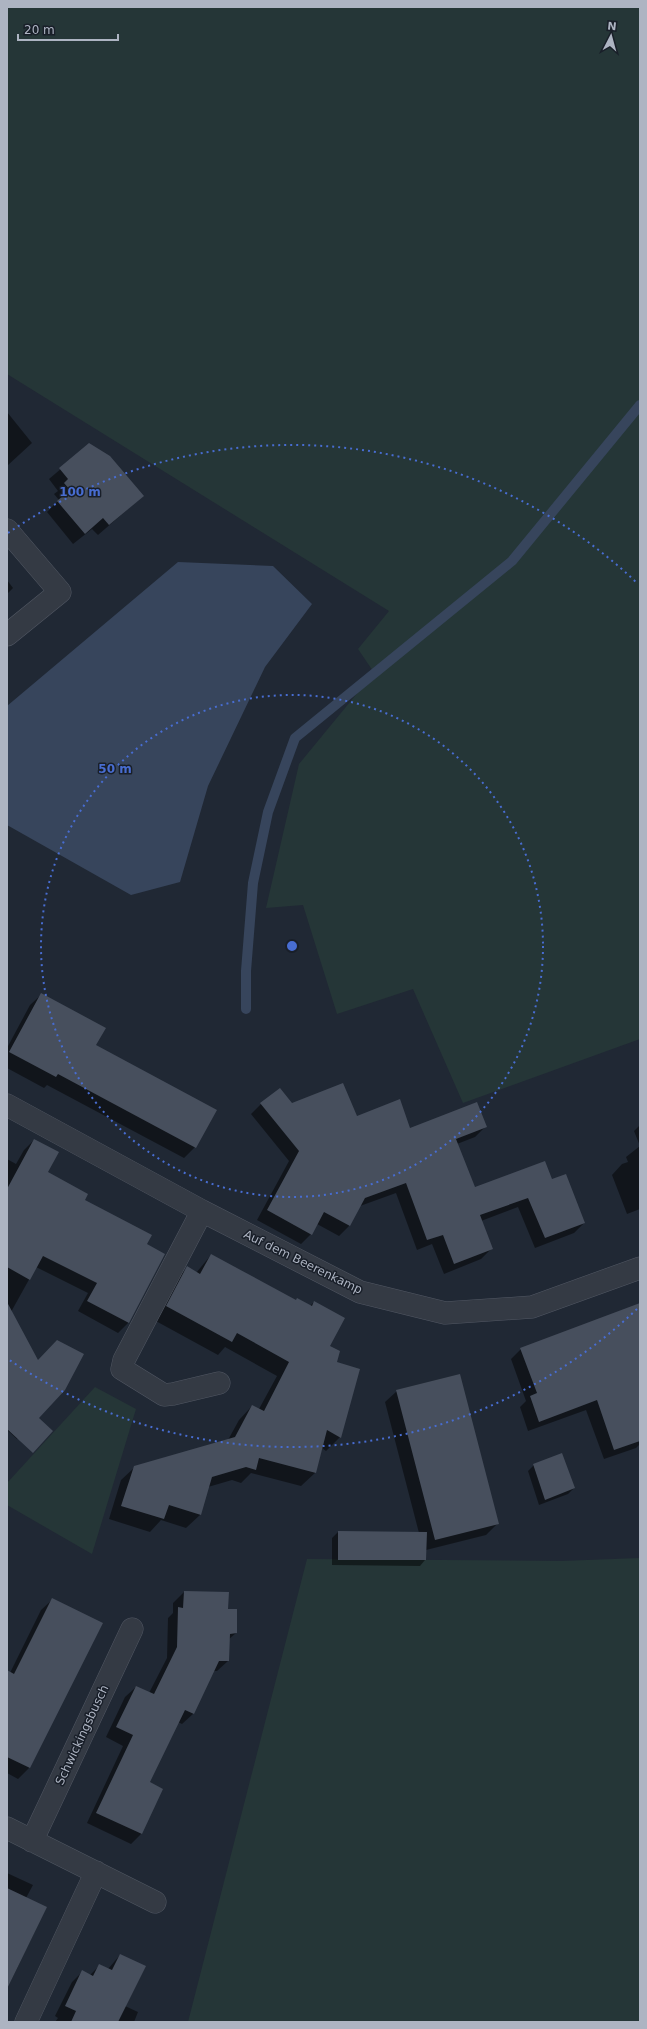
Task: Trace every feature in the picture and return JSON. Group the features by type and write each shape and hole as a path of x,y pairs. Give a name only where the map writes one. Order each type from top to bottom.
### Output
{"street":[{"path":"7,530 60,592 7,635"},
{"name":"Auf dem Beerenkamp","path":"7,1104 202,1211 360,1292 445,1313 532,1307 640,1268"},
{"path":"202,1211 124,1360 122,1370 164,1395 219,1382"},
{"name":"Schwickingsbusch","path":"32,1841 132,1629"},
{"path":"7,1828 155,1902"},
{"path":"26,2022 96,1872"}],"shaded area":[{"path":"7,7 640,7 640,1039 463,1103 413,989 337,1014 303,905 266,908 299,764 359,691 377,677 358,649 389,611 7,374"},
{"path":"95,1387 136,1409 92,1554 7,1505 7,1483"},
{"path":"640,1558 640,2022 188,2022 307,1559 561,1561"}],"water":[{"path":"178,562 273,566 312,604 265,667 208,786 180,882 131,895 7,825 7,706"}],"building":[{"path":"89,443 110,456 144,496 109,525 103,518 85,534 57,501 70,490 64,483 68,479 59,468"},
{"path":"41,993 106,1028 96,1045 217,1110 196,1148 58,1074 56,1077 9,1052"},
{"path":"343,1083 357,1116 400,1099 410,1128 477,1102 487,1127 456,1139 475,1187 545,1161 552,1179 566,1174 585,1223 545,1238 528,1198 480,1215 493,1249 454,1264 443,1235 427,1240 406,1183 365,1198 350,1226 324,1212 312,1235 267,1210 299,1151 260,1103 280,1088 292,1103"},
{"path":"34,1139 59,1152 48,1172 88,1194 85,1200 152,1235 147,1244 165,1254 129,1323 87,1301 97,1283 43,1256 30,1280 7,1267 7,1189"},
{"path":"211,1254 296,1300 297,1298 312,1306 314,1301 345,1318 330,1346 340,1351 337,1362 360,1369 341,1438 327,1430 316,1473 259,1458 256,1470 246,1467 212,1477 201,1515 169,1505 164,1519 121,1506 134,1466 235,1437 252,1405 264,1411 289,1362 237,1333 232,1342 166,1306 187,1266 200,1274"},
{"path":"7,1302 38,1360 57,1340 84,1354 65,1390 39,1418 53,1431 33,1453 7,1429"},
{"path":"640,1303 640,1441 614,1450 597,1400 539,1422 530,1396 537,1393 520,1348"},
{"path":"460,1374 499,1524 435,1540 396,1390"},
{"path":"562,1453 575,1488 545,1500 533,1464"},
{"path":"338,1531 427,1532 426,1560 338,1560"},
{"path":"184,1591 229,1592 228,1609 237,1609 237,1633 230,1634 229,1661 219,1661 194,1714 185,1710 150,1782 163,1789 142,1834 96,1813 133,1735 116,1727 136,1686 154,1694 177,1647 178,1607 183,1608"},
{"path":"52,1598 103,1623 30,1768 7,1757 7,1670 14,1674"},
{"path":"7,1888 47,1907 7,1989"},
{"path":"120,1954 146,1966 118,2022 71,2022 76,2011 65,2006 82,1970 93,1976 99,1964 112,1970"}],"waterway":[{"path":"246,1009 246,971 253,883 268,812 295,738 512,561 640,405"}]}
